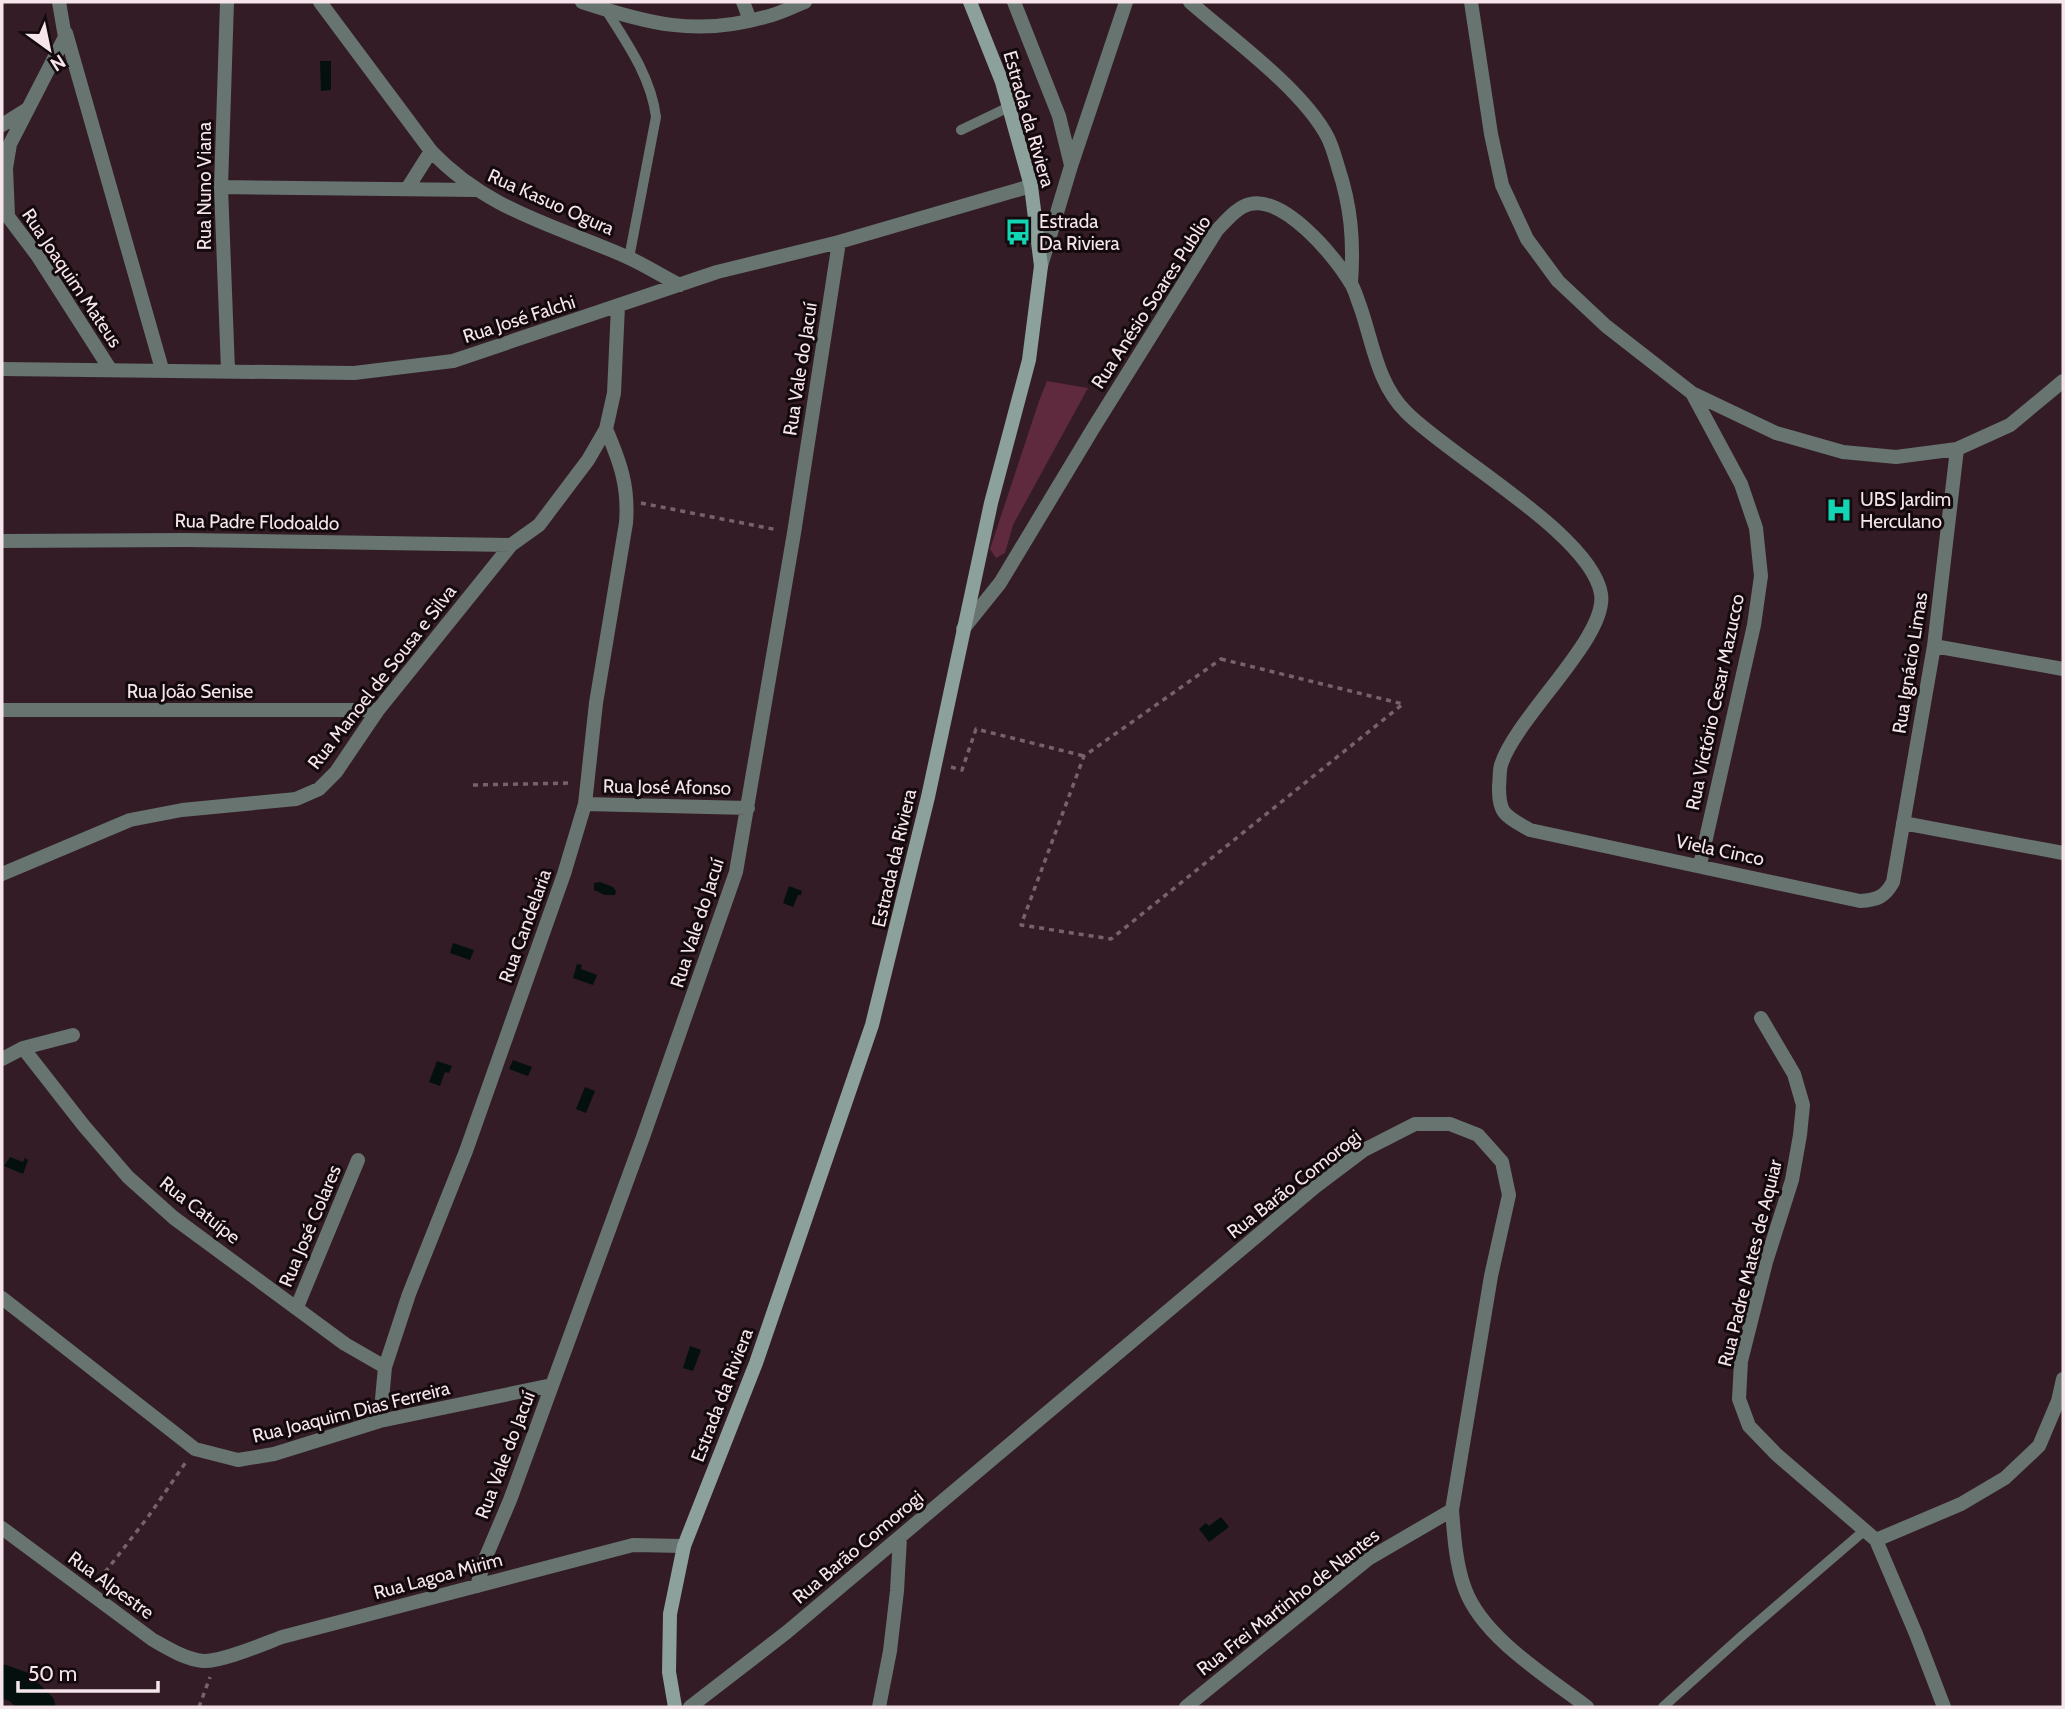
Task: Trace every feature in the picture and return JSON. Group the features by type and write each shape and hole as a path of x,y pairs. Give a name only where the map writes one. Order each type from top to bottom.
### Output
{"street":[{"path":"59,2 162,369"},
{"name":"Rua Nuno Viana","path":"227,2 221,187 228,370"},
{"name":"Rua Kasuo Ogura","path":"320,2 431,150 450,171 475,190 523,215 629,258 680,285"},
{"path":"582,2 658,24 678,27 703,27 766,18 805,2"},
{"path":"743,2 750,20"},
{"name":"Estrada da Riviera","path":"675,1707 669,1672 670,1614 684,1546 756,1363 872,1025 925,810 991,503 1029,360 1041,266 1031,186 1002,82 970,2"},
{"path":"1014,2 1059,116 1071,166"},
{"path":"1041,266 1126,2"},
{"path":"1190,2 1287,87 1308,108 1328,138 1348,198 1352,228 1351,283"},
{"path":"1471,2 1491,134 1502,185 1527,239 1558,281 1625,342 1692,393 1776,433 1843,452 1896,457 1957,449 2010,425 2063,381"},
{"path":"5,212 10,144 66,33"},
{"path":"2,125 27,109"},
{"path":"407,189 431,150"},
{"name":"Rua José Falchi","path":"2,369 354,373 442,363 717,272 839,242 1031,186"},
{"path":"221,187 475,190"},
{"name":"Rua Anésio Soares Publio","path":"963,629 1000,583 1217,230 1232,215 1249,204 1268,204 1293,218 1318,242 1351,283 1376,362 1389,389 1404,411 1434,437 1507,490 1561,536 1591,568 1601,594 1600,612 1587,639 1522,725 1501,766 1499,796 1504,812 1530,830"},
{"name":"Rua Joaquim Mateus","path":"5,212 37,255 110,369"},
{"name":"Rua Vale do Jacuí","path":"477,1586 736,872 794,533 839,242"},
{"name":"Rua Manoel de Sousa e Silva","path":"2,874 130,820 182,810 296,799 319,789 336,772 378,710 511,545 539,525 588,460 606,429 614,393 618,306"},
{"name":"Rua Victório Cesar Mazucco","path":"1692,393 1741,484 1756,528 1761,576 1754,625 1700,865"},
{"name":"Rua Candelaria","path":"380,1421 385,1367 409,1294 466,1150 564,874 585,804 596,704 628,501 623,469 606,429"},
{"name":"Rua Ignácio Limas","path":"1893,882 1934,646 1957,449"},
{"name":"Rua Padre Flodoaldo","path":"2,541 187,540 511,545"},
{"path":"1934,646 2063,669"},
{"name":"Rua João Senise","path":"2,710 378,710"},
{"name":"Rua José Afonso","path":"585,804 748,808"},
{"path":"1903,823 2063,853"},
{"name":"Viela Cinco","path":"1530,830 1860,901 1876,900 1887,894 1893,882"},
{"name":"Rua Padre Mates de Aquiar","path":"1762,1018 1794,1074 1803,1105 1792,1180 1766,1262 1741,1361 1739,1399 1749,1426 1776,1454 1871,1535 1916,1634 1944,1707"},
{"path":"2,1059 23,1048 73,1035"},
{"name":"Rua Catuípe","path":"23,1048 128,1177 174,1218 345,1344 385,1367"},
{"name":"Rua Barão Comorogi","path":"690,1707 787,1632 1315,1187 1364,1150 1415,1124 1450,1125 1478,1135 1502,1162 1509,1195 1487,1301 1452,1510 1454,1544 1465,1590 1485,1624 1587,1707"},
{"name":"Rua José Colares","path":"296,1307 358,1160"},
{"name":"Rua Joaquim Dias Ferreira","path":"2,1298 195,1449 239,1460 274,1454 380,1421 552,1385"},
{"path":"1871,1535 1961,1504 2005,1478 2039,1446 2058,1401 2063,1379"},
{"name":"Rua Frei Martinho de Nantes","path":"1186,1707 1368,1559 1452,1510"},
{"name":"Rua Alpestre","path":"2,1528 164,1647 175,1653 211,1660"},
{"path":"879,1707 890,1651 900,1537"},
{"name":"Rua Lagoa Mirim","path":"211,1660 282,1637 632,1545 684,1546"}],"lane":[{"path":"606,10 649,86 656,117 629,258"},
{"path":"961,130 1009,107"},
{"path":"1663,1707 1743,1635 1871,1535"}],"path":[{"path":"628,501 794,533"},
{"path":"962,770 976,729 1084,756 1221,659 1403,704 1111,939 1021,925 1084,756"},
{"path":"473,785 586,783"},
{"path":"89,1592 148,1517 195,1449"},
{"path":"199,1707 211,1660"}],"shaded area":[{"path":"320,61 331,61 331,90 321,91"},
{"path":"1047,381 1088,388 1013,525 1005,553 996,558 990,549"},
{"path":"600,882 613,887 615,895 605,895 594,890 594,883"},
{"path":"789,886 802,891 793,907 783,903"},
{"path":"453,943 474,950 470,960 450,953"},
{"path":"577,964 582,965 581,969 597,975 593,985 573,978"},
{"path":"513,1060 532,1067 528,1076 509,1069"},
{"path":"437,1061 452,1066 449,1073 445,1072 440,1086 429,1082"},
{"path":"585,1087 595,1091 586,1113 576,1109"},
{"path":"10,1157 23,1162 25,1158 28,1160 23,1174 4,1166"},
{"path":"690,1346 701,1350 693,1371 683,1368"},
{"path":"1221,1517 1229,1527 1209,1542 1199,1529 1206,1523 1209,1526"}],"waterway":[{"path":"2,1681 19,1687 39,1707"}],"place":[{"name":"Estrada Da Riviera","path":"1018,232"},
{"name":"UBS Jardim Herculano","path":"1839,510"}]}
